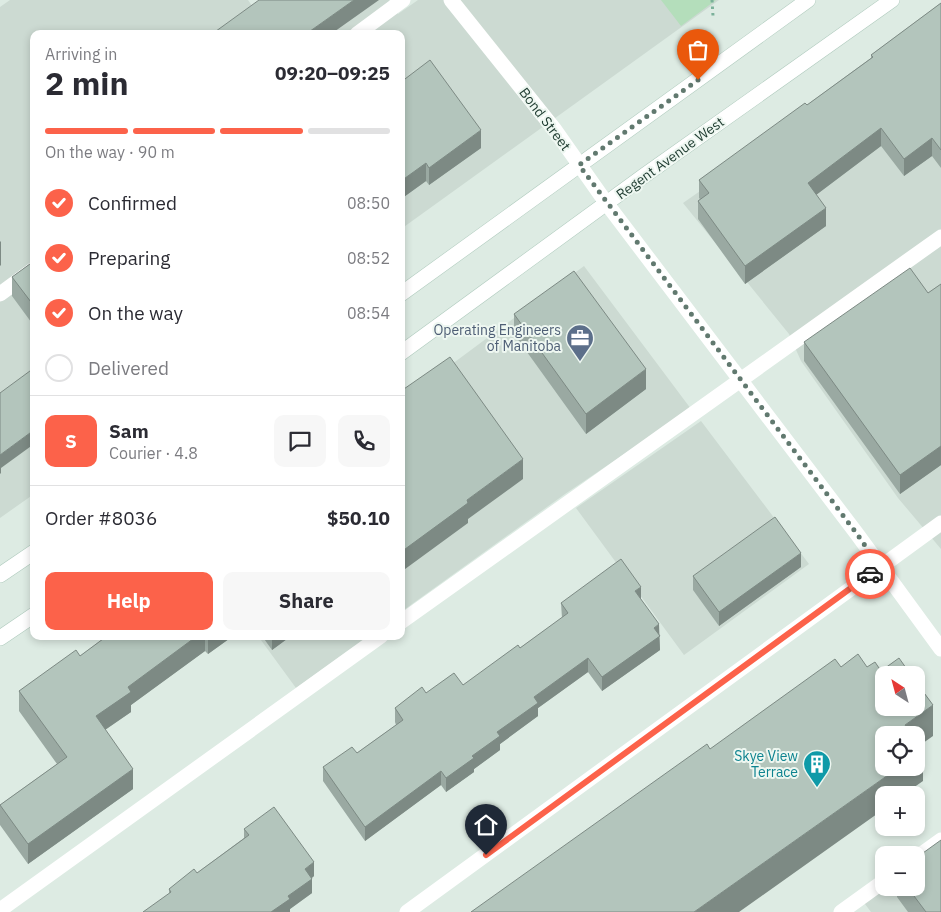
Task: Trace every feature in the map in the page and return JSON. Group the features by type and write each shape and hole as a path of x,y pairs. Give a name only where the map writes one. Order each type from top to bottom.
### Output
{"street":[{"path":"362,30 403,0"},
{"name":"Bond Street","path":"451,0 554,130 607,204 941,649"},
{"path":"405,291 808,0"},
{"name":"Regent Avenue West","path":"405,350 892,0"},
{"path":"405,619 940,238"},
{"path":"0,294 30,272"},
{"path":"407,912 941,523"},
{"path":"0,575 30,555"},
{"path":"0,638 30,618"},
{"path":"0,910 375,640"},
{"path":"925,852 941,840"},
{"path":"841,912 875,887"}],"path":[{"path":"712,0 713,16"}],"shaded area":[{"path":"10,0 248,0 257,13 275,0 389,0 398,14 418,0 719,0 405,226 405,30 30,30 30,497 0,518 0,7"},
{"path":"941,22 941,549 898,498 801,361 789,334 683,203"},
{"path":"584,266 691,409 565,494 405,609 405,399"},
{"path":"701,421 809,564 684,655 576,508"},
{"path":"261,640 362,640 296,688"},
{"path":"875,893 875,896 924,896 941,912 871,912 862,900"}],"green space":[{"path":"661,0 716,0 681,26"}],"building":[{"path":"259,0 354,0 312,30 218,30"},
{"path":"941,3 941,150 932,138 904,159 881,128 808,183 826,208 745,266 698,201 709,193 699,180 805,103 807,105 873,57 871,55"},
{"path":"430,60 481,130 429,168 426,163 405,178 405,79"},
{"path":"30,264 30,301 12,277"},
{"path":"910,268 928,293 941,284 941,446 900,475 804,342"},
{"name":"Operating Engineers of Manitoba","path":"574,271 646,369 586,414 514,314"},
{"path":"450,357 523,459 467,500 468,503 405,549 405,388"},
{"path":"30,371 30,433 0,455 0,393"},
{"path":"775,517 801,553 719,612 693,576"},
{"path":"621,559 641,587 635,591 659,624 654,628 660,636 602,677 588,658 534,697 538,703 497,732 500,736 472,756 474,758 446,778 441,771 365,827 323,767 352,747 357,753 403,720 395,708 422,687 426,693 454,673 463,685 518,645 520,648 568,613 561,603"},
{"path":"102,640 192,640 128,687 131,692 96,716 133,769 28,844 0,805 67,757 19,691 76,650 80,656"},
{"path":"858,654 867,667 875,662 878,666 875,666 875,716 918,716 906,726 875,726 875,776 887,776 694,912 471,912 707,744 710,749 835,659 841,667"},
{"path":"899,658 905,666 888,666"},
{"path":"925,694 933,705 925,711"},
{"path":"274,807 314,862 305,869 312,879 288,896 290,899 271,912 143,912 171,892 169,889 194,869 197,873 249,835 244,829"},
{"path":"941,840 941,912 926,912 914,896 925,896 925,852"}],"way so far":[{"path":"698,80 579,165 739,380 857,534 880,567 870,574"}],"place":[{"name":"Operating Engineers of Manitoba","path":"580,362"},
{"name":"Skye View Terrace","path":"817,788"}],"route":[{"path":"486,855 870,574"}]}
